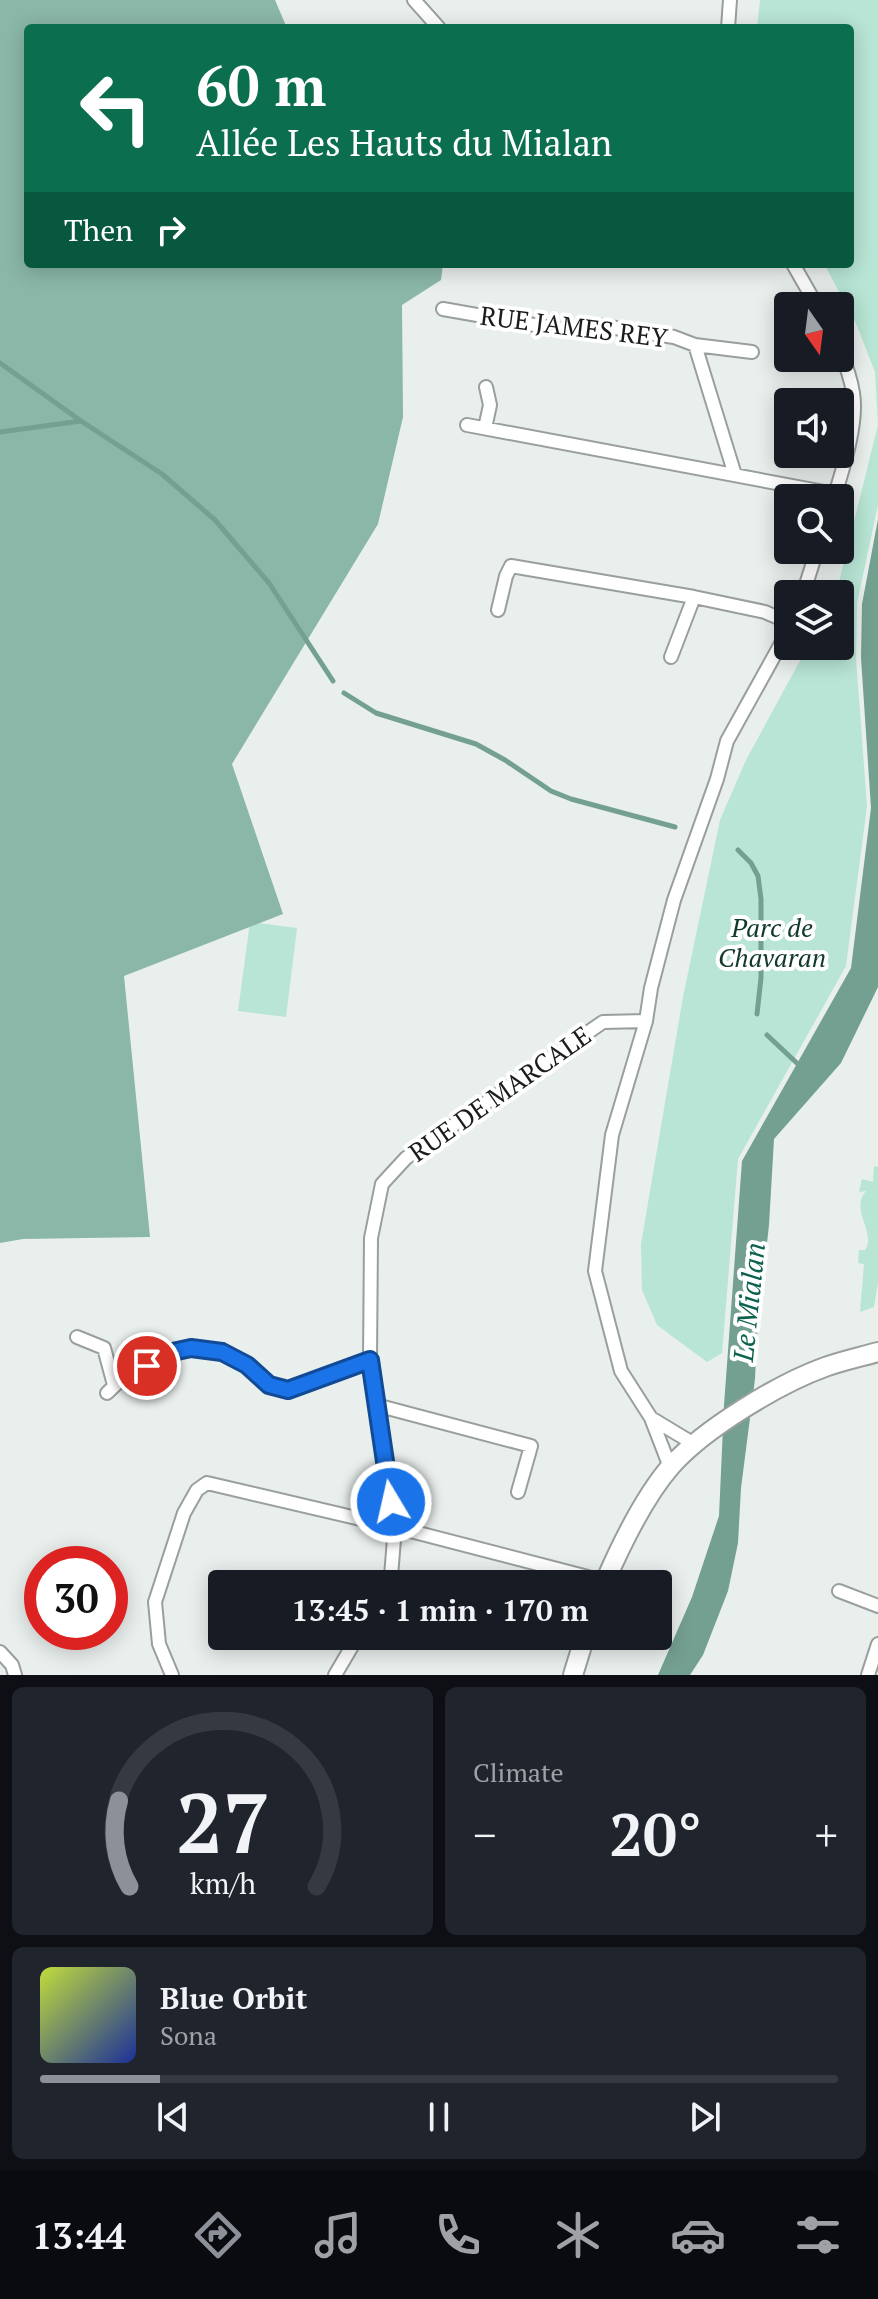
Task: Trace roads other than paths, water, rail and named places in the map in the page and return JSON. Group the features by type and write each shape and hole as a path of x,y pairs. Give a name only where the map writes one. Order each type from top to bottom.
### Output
{"main road":[{"path":"605,1570 615,1559 641,1510 670,1467 697,1442 789,1382 825,1367 878,1352"},
{"path":"573,1675 581,1650"}],"street":[{"path":"414,0 435,24"},
{"path":"728,24 730,0"},
{"path":"795,268 809,292"},
{"name":"RUE JAMES REY","path":"443,309 557,329 571,330 590,324 674,337 695,345 752,352"},
{"path":"695,345 735,475"},
{"path":"838,484 854,415 853,394 846,372"},
{"path":"485,428 490,405 486,387"},
{"path":"467,425 778,484"},
{"path":"498,610 511,566 694,597 774,616"},
{"path":"671,657 694,597"},
{"path":"670,1467 651,1418 621,1371 595,1271 612,1135 646,1021 651,988 674,900 717,779 727,741 774,656"},
{"name":"RUE DE MARCALE","path":"391,1570 395,1527 370,1360 371,1238 382,1184 406,1158 603,1022 646,1021"},
{"path":"77,1337 104,1348 110,1389 125,1376 168,1353 191,1348 222,1352 247,1365 269,1385 288,1390 370,1360"},
{"path":"376,1405 531,1446 518,1492"},
{"path":"651,1418 697,1442"},
{"path":"172,1675 159,1644 155,1602 184,1513 197,1490 207,1483 395,1527 558,1570"},
{"path":"839,1591 878,1606"},
{"path":"868,1675 878,1644"},
{"path":"335,1675 350,1650"},
{"path":"0,1652 12,1665 15,1675"}],"water":[{"name":"Le Mialan","path":"878,519 878,987 841,1063 774,1139 755,1379 741,1488 738,1543 728,1591 703,1655 690,1675 658,1675 669,1650 672,1650 719,1516 742,1161 851,968 871,808 861,658 862,604"}],"waterway":[{"path":"0,363 162,474 215,520 269,583 333,681"},
{"path":"0,432 81,421"},
{"path":"344,693 376,713 476,744 551,791 675,827"},
{"path":"738,850 758,876 761,899 761,978 757,1014"},
{"path":"767,1035 801,1067"}],"park label":[{"name":"Parc de Chavaran","path":"772,943"}]}
